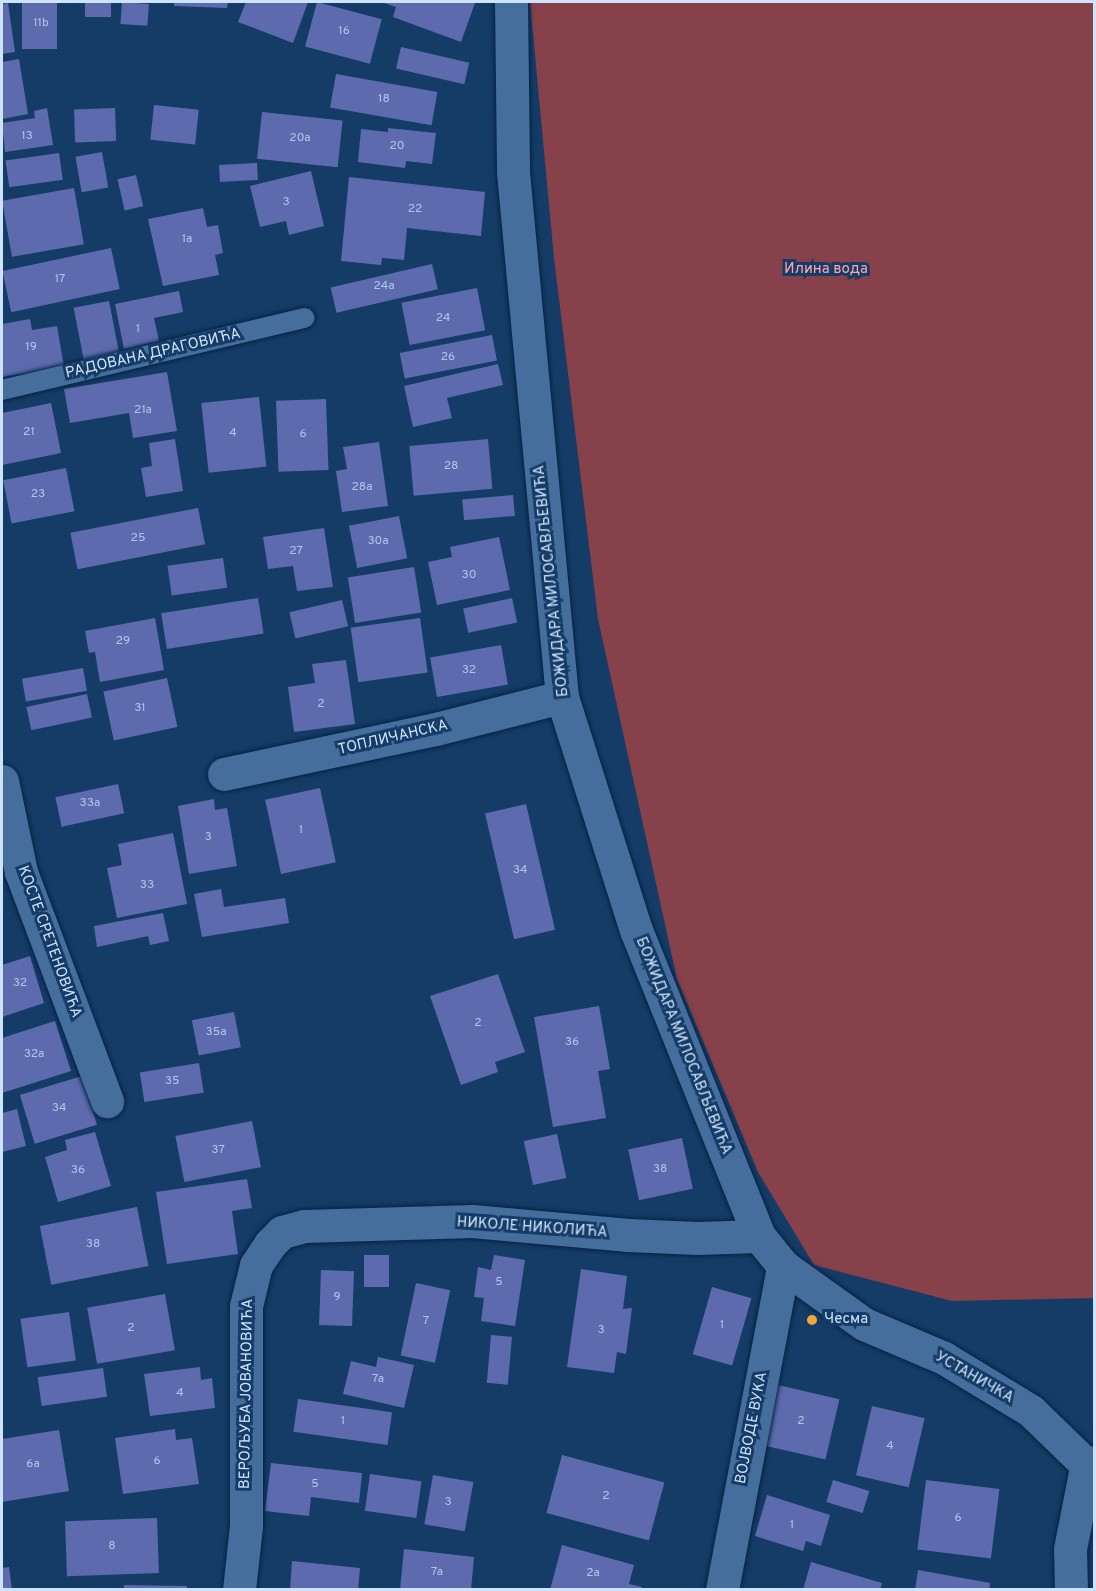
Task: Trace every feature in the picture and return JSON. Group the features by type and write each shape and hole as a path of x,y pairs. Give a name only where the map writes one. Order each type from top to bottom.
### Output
{"street":[{"name":"БОЖИДАРА МИЛОСАВЉЕВИЋА","path":"511,2 513,172 562,697 636,930 759,1236"},
{"name":"ТОПЛИЧАНСКА","path":"224,774 436,729 562,697"},
{"name":"КОСТЕ СРЕТЕНОВИЋА","path":"2,781 21,872 107,1101"},
{"name":"НИКОЛЕ НИКОЛИЋА","path":"304,1226 472,1221 628,1235 697,1238 759,1236"},
{"name":"ВЕРОЉУБА ЈОВАНОВИЋА","path":"240,1590 246,1526 246,1306 250,1282 256,1265 270,1244 282,1232 304,1226"},
{"name":"УСТАНИЧКА","path":"759,1236 783,1266 864,1324 944,1358 1031,1411 1091,1467"},
{"name":"ВОЈВОДЕ ВУКА","path":"722,1590 783,1266"},
{"path":"1071,1590 1070,1549 1091,1467"}],"lane":[{"name":"РАДОВАНА ДРАГОВИЋА","path":"2,390 305,318"}],"green space":[{"name":"Илина вода","path":"530,2 1094,2 1094,1298 952,1301 814,1265 758,1172 677,979 598,619 554,258"}],"building":[{"path":"22,2 57,2 57,49 22,49"},
{"path":"85,2 111,2 111,17 85,17"},
{"path":"122,2 149,4 147,26 120,24"},
{"path":"174,2 228,2 227,8 174,6"},
{"path":"246,2 308,2 293,43 238,22"},
{"path":"317,2 382,19 370,64 305,46"},
{"path":"381,2 475,3 461,42 393,17 396,7"},
{"path":"8,3 15,52 2,54 2,4"},
{"path":"401,47 469,63 464,84 396,68"},
{"path":"19,59 28,114 2,119 2,62"},
{"path":"336,74 437,92 432,125 330,107"},
{"path":"154,105 199,110 195,145 150,140"},
{"path":"47,108 53,145 5,152 2,123 35,118 34,111"},
{"path":"115,108 116,141 75,142 74,109"},
{"path":"262,112 343,120 338,167 257,159"},
{"path":"388,128 436,133 432,164 406,161 405,168 358,162 361,129 388,132"},
{"path":"102,152 108,187 82,192 75,157"},
{"path":"59,153 63,180 9,187 6,161"},
{"path":"257,163 258,180 220,182 219,165"},
{"path":"311,171 324,226 289,235 286,221 260,227 250,186"},
{"path":"136,175 143,206 125,210 117,179"},
{"path":"349,177 485,192 481,236 407,228 404,260 382,258 381,265 341,261"},
{"path":"74,188 84,244 12,257 2,201"},
{"path":"203,208 207,227 218,225 223,253 215,255 219,275 163,286 148,219"},
{"path":"111,248 120,289 11,312 2,271"},
{"path":"432,264 438,289 337,313 331,287"},
{"path":"477,288 485,330 410,345 401,303"},
{"path":"179,291 183,312 154,318 159,341 124,349 115,304"},
{"path":"109,301 119,354 84,361 74,308"},
{"path":"30,319 32,330 57,326 64,367 2,377 2,324"},
{"path":"492,335 497,361 405,378 400,353"},
{"path":"498,364 503,385 447,398 452,418 413,427 404,386"},
{"path":"167,372 177,431 133,438 129,413 70,423 64,389"},
{"path":"259,397 266,467 209,473 201,403"},
{"path":"326,399 328,470 279,472 276,401"},
{"path":"51,403 61,453 2,465 2,413"},
{"path":"175,439 183,491 146,497 141,468 152,466 149,443"},
{"path":"488,439 492,489 414,496 409,446"},
{"path":"379,442 388,506 342,512 336,471 347,469 343,447"},
{"path":"66,468 74,511 12,523 3,480"},
{"path":"513,495 515,516 464,520 462,499"},
{"path":"198,508 205,544 77,569 70,533"},
{"path":"399,516 407,558 357,568 349,526"},
{"path":"324,528 333,587 297,591 293,566 268,569 263,537"},
{"path":"499,537 510,590 437,605 428,562 452,557 450,547"},
{"path":"223,558 227,588 172,596 168,566"},
{"path":"414,567 421,612 355,623 348,577"},
{"path":"258,598 264,634 167,649 161,613"},
{"path":"512,598 517,622 468,633 463,608"},
{"path":"342,600 348,626 295,638 289,612"},
{"path":"155,618 164,670 100,682 95,652 89,653 85,631"},
{"path":"420,618 428,672 358,682 351,628"},
{"path":"501,645 508,684 437,697 430,658"},
{"path":"346,660 355,724 294,732 288,687 315,683 312,664"},
{"path":"83,668 87,691 26,701 22,679"},
{"path":"167,678 177,727 114,740 103,692"},
{"path":"87,694 92,717 31,730 26,707"},
{"path":"118,784 124,813 62,827 55,797"},
{"path":"320,788 336,862 281,874 265,800"},
{"path":"214,799 215,810 227,808 237,866 189,874 178,806"},
{"path":"526,804 555,930 514,939 485,813"},
{"path":"173,833 187,904 117,918 107,868 122,865 118,844"},
{"path":"221,889 224,907 285,898 289,923 202,937 194,894"},
{"path":"163,913 169,941 150,945 148,936 97,947 94,926"},
{"path":"30,956 44,1003 2,1017 2,965"},
{"path":"498,974 525,1052 495,1062 498,1072 461,1085 430,996"},
{"path":"599,1006 610,1069 598,1071 606,1118 553,1127 534,1017"},
{"path":"234,1012 241,1047 199,1056 192,1020"},
{"path":"55,1021 71,1071 2,1093 2,1038"},
{"path":"199,1063 204,1093 144,1102 140,1072"},
{"path":"82,1076 97,1125 35,1144 20,1095"},
{"path":"17,1109 26,1146 2,1152 2,1113"},
{"path":"252,1121 261,1167 184,1182 175,1136"},
{"path":"95,1132 111,1186 58,1202 45,1157 67,1150 65,1140"},
{"path":"557,1134 566,1178 533,1185 524,1141"},
{"path":"682,1138 693,1189 639,1200 628,1149"},
{"path":"247,1179 252,1208 232,1211 238,1254 167,1264 156,1192"},
{"path":"137,1207 148,1266 51,1285 40,1226"},
{"path":"364,1255 389,1255 389,1287 364,1287"},
{"path":"494,1255 525,1260 515,1326 481,1321 484,1298 474,1297 478,1267 491,1270"},
{"path":"581,1269 627,1276 623,1309 632,1308 626,1354 617,1352 614,1373 567,1367"},
{"path":"321,1270 354,1271 352,1326 319,1325"},
{"path":"416,1283 450,1290 435,1363 401,1355"},
{"path":"712,1287 751,1298 732,1366 693,1354"},
{"path":"165,1294 175,1350 97,1364 87,1308"},
{"path":"69,1312 76,1361 27,1367 20,1319"},
{"path":"491,1335 512,1337 508,1385 487,1383"},
{"path":"378,1357 414,1365 404,1408 343,1394 351,1361 376,1367"},
{"path":"200,1367 201,1380 212,1378 215,1408 150,1416 144,1374"},
{"path":"103,1368 107,1397 42,1406 38,1377"},
{"path":"778,1385 839,1399 825,1460 764,1445"},
{"path":"298,1399 392,1412 387,1445 293,1432"},
{"path":"872,1406 925,1418 909,1487 856,1475"},
{"path":"175,1429 176,1440 192,1438 199,1484 123,1494 115,1438"},
{"path":"59,1430 69,1491 2,1502 2,1439"},
{"path":"562,1455 664,1482 649,1540 546,1513"},
{"path":"271,1463 362,1473 359,1503 311,1497 309,1516 265,1511"},
{"path":"370,1474 421,1481 416,1518 365,1511"},
{"path":"433,1475 473,1482 465,1531 424,1524"},
{"path":"833,1480 869,1491 863,1513 826,1502"},
{"path":"926,1480 999,1489 991,1558 917,1549"},
{"path":"767,1495 830,1515 821,1546 806,1541 803,1551 755,1536"},
{"path":"157,1518 159,1573 67,1576 65,1521"},
{"path":"562,1545 634,1565 629,1584 642,1587 641,1590 550,1590"},
{"path":"404,1549 474,1557 471,1590 400,1590"},
{"path":"292,1561 360,1568 358,1590 290,1590"},
{"path":"811,1562 882,1583 880,1590 803,1590"},
{"path":"9,1567 12,1590 2,1590 2,1568"},
{"path":"918,1570 990,1583 989,1590 915,1590"},
{"path":"124,1585 187,1586 187,1590 124,1590"}],"place":[{"name":"Чесма","path":"812,1320"}]}
